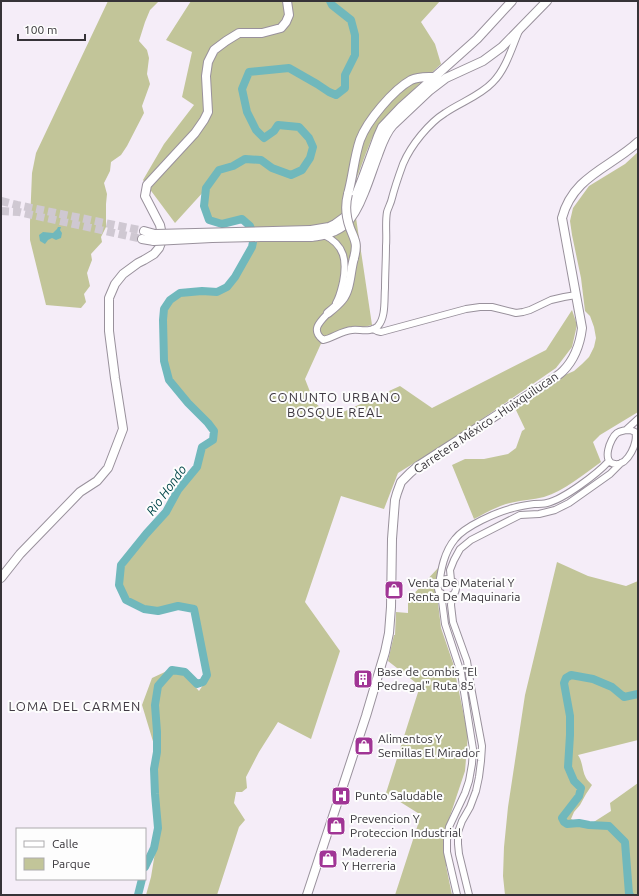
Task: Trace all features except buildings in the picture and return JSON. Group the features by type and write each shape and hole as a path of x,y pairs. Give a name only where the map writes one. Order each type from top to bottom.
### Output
{"main road":[{"path":"1,578 20,554 80,492 97,481 108,468 123,429 109,331 109,298 114,284 123,274 154,254 159,248 162,240 160,225 145,196 147,185 194,133 208,112 206,76 208,62 214,50 239,33 262,33 281,28 289,15 287,1"},
{"path":"311,234 335,224 346,216 352,206 382,127 401,107 477,39 512,1"},
{"path":"143,235 155,237 324,235 338,230 352,218 361,202 387,131 423,96 446,78 483,61 502,47 548,1"},
{"path":"328,313 342,300 347,290 356,252 356,244 350,227 346,202 353,174 354,162 364,131 385,103 403,86 412,80 422,77 435,77"},
{"name":"Carretera México - Huixquilucan","path":"307,895 386,652 390,620 392,539 395,500 399,487 404,479 418,466 563,372 574,357 581,338 582,328 562,218 573,193 586,180 638,142"}],"street":[{"path":"324,235 337,244 342,251 345,260 339,298 335,306 319,324 317,328 318,336 323,340 348,330 370,330 377,327 383,314 387,213 396,182 404,162 411,149 423,133 437,118 445,112 484,91 493,82 501,72 519,31"},
{"path":"373,329 377,332 381,332 452,312 480,307 492,307 516,313 523,312 551,300 576,296"},
{"path":"626,430 638,419"},
{"path":"457,895 447,852 449,827 463,798 469,781 473,749 461,673 445,624 441,593 439,589 440,575 448,550 455,539 475,524 513,508 546,503 573,489 602,469 609,460 608,456 611,441 618,433 626,430 632,430 637,434 636,444 632,453 629,458 621,463 610,474 569,503 555,510 539,514 520,515 471,540 460,548 450,570 451,580 456,586 456,590 452,595 451,605 454,622 468,661 471,687 482,746 476,791 458,832 459,854 469,895"},
{"path":"609,460 612,463 621,463"},
{"path":"439,585 444,580 451,580"},
{"path":"441,593 446,596 452,595"}],"green space":[{"path":"108,1 159,1 150,10 139,41 147,50 149,58 147,74 150,84 142,106 144,113 121,155 111,162 110,171 104,183 107,194 106,227 101,237 102,242 91,254 92,260 87,273 90,286 84,294 86,302 81,308 46,305 30,240 32,173 36,153"},
{"path":"191,1 440,1 421,22 435,44 441,64 398,104 380,125 372,138 352,191 372,325 324,337 305,379 314,402 332,417 400,386 432,408 546,350 572,310 577,325 572,347 556,368 453,439 398,473 384,509 341,496 305,602 340,651 311,739 278,722 259,752 246,777 247,788 242,792 236,792 234,803 245,820 239,827 217,895 146,895 151,877 160,822 155,748 142,705 152,678 167,671 184,674 199,691 209,676 196,607 178,603 158,609 145,607 128,598 121,585 124,567 148,536 169,513 180,491 199,469 204,448 216,441 217,430 190,402 172,379 167,361 166,310 171,302 181,296 202,294 218,295 229,289 237,279 255,248 257,237 253,225 243,216 222,221 211,218 206,206 208,189 215,179 175,223 143,180 164,144 194,105 182,97 192,52 166,40"},
{"path":"638,152 638,412 600,435 593,442 601,462 574,482 559,491 544,497 505,504 474,519 452,465 465,459 484,459 508,454 516,448 522,431 525,429 515,408 565,375 574,371 589,357 594,347 596,338 590,316 585,311 581,278 570,221 573,208 589,186 625,164"},
{"path":"557,562 588,576 626,586 638,581 638,740 578,755 587,780 592,785 571,819 579,823 589,825 611,811 610,803 638,783 638,895 505,895 503,876 508,807 525,695"},
{"path":"439,567 438,603 441,628 453,663 468,735 465,771 446,828 446,866 452,895 395,895 421,815 386,793 420,686 388,661 395,635 396,612 408,613 408,600"}],"water":[{"path":"58,227 61,227 61,238 56,240 52,238 45,244 40,241 39,235 43,232 53,233"}],"waterway":[{"name":"Rio Hondo","path":"146,865 154,848 158,828 154,769 157,752 155,705 158,686 172,670 185,672 197,684 203,682 207,675 194,609 178,606 158,611 144,609 126,600 119,585 121,565 166,512 178,490 197,467 202,447 213,440 214,431 169,380 164,361 164,309 170,300 180,293 202,291 217,292 227,287 235,277 252,247 254,237 250,226 242,219 222,224 209,220 204,206 206,188 219,170 233,166 245,159 261,160 272,168 291,175 302,170 310,158 313,147 309,138 299,127 278,125 274,131 264,138 256,130 247,112 242,89 249,72 289,68 336,95 345,88 345,75 355,55 355,35 351,20 332,5 330,1"},
{"path":"630,895 625,842 609,826 579,823 567,824 562,818 579,796 581,788 574,781 568,767 570,716 564,683 566,678 571,675 593,679 612,687 624,697 638,694"},
{"name":"Rio Hondo","path":"138,895 142,880"}],"tunnel":[{"path":"1,201 144,231"},
{"path":"1,211 19,212 142,239"}],"place":[{"name":"Venta De Material Y Renta De Maquinaria","path":"394,590"},
{"name":"Base de combis \"El Pedregal\" Ruta 85","path":"363,679"},
{"name":"Alimentos Y Semillas El Mirador","path":"364,746"},
{"name":"Punto Saludable","path":"341,796"},
{"name":"Prevencion Y Proteccion Industrial","path":"336,826"},
{"name":"Madereria Y Herreria","path":"328,859"}],"district":[{"name":"CONUNTO URBANO BOSQUE REAL","path":"335,404"},
{"name":"LOMA DEL CARMEN","path":"75,706"}]}
